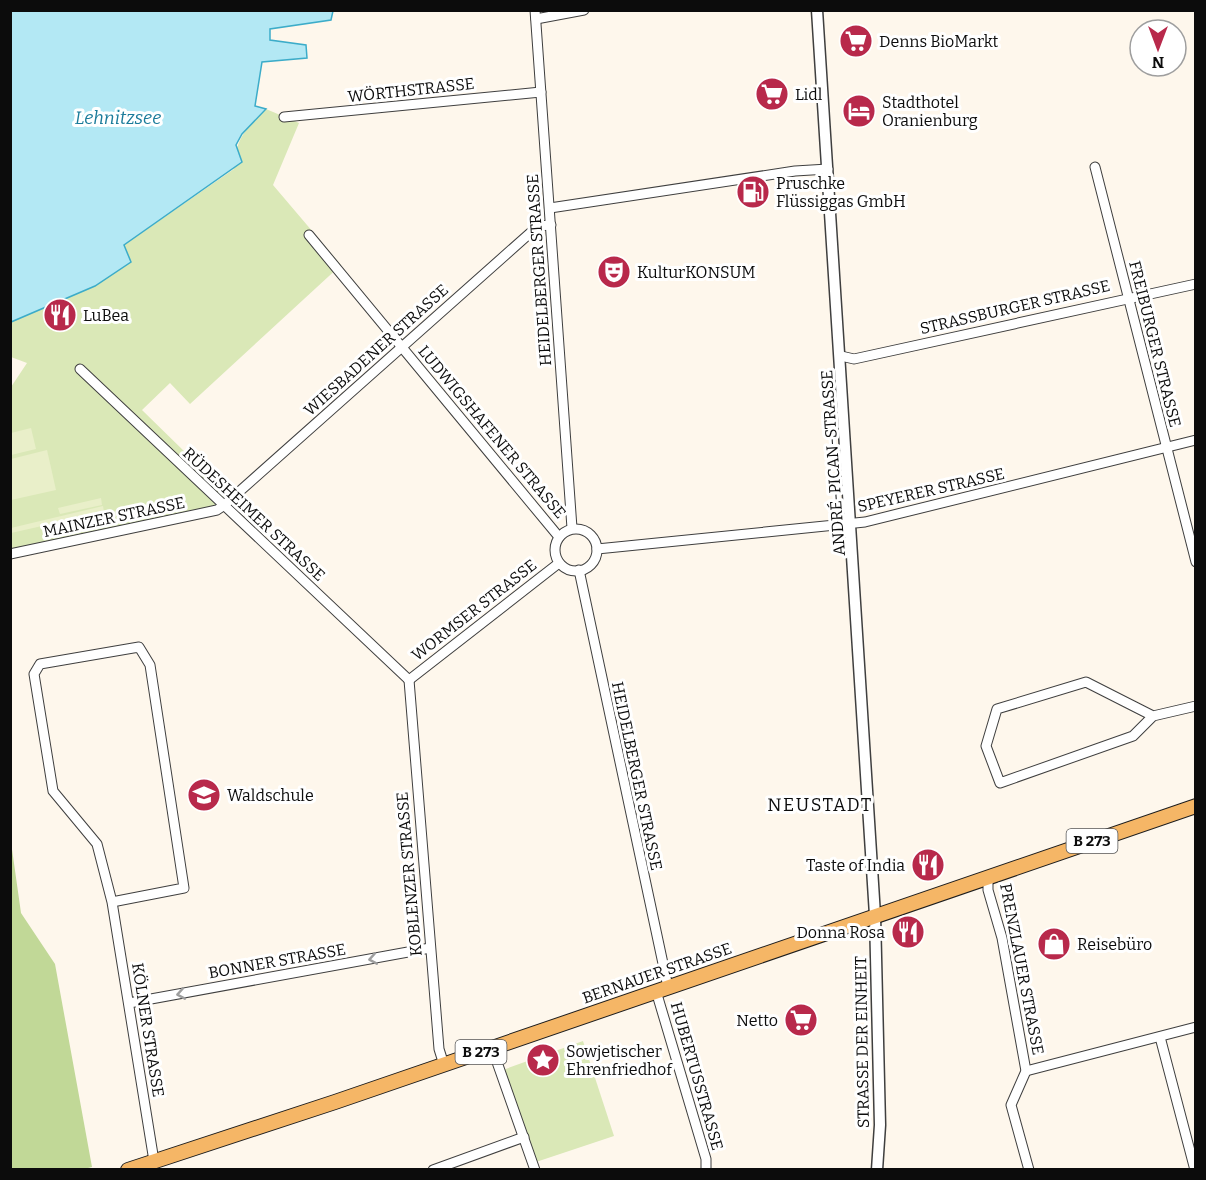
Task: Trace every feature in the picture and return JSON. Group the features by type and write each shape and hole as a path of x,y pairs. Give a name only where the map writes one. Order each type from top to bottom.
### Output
{"main road":[{"name":"BERNAUER STRASSE","path":"129,1170 444,1065 1196,806"}],"street":[{"path":"536,15 584,10"},
{"name":"ANDRÉ-PICAN-STRASSE","path":"817,10 852,524 875,915"},
{"name":"HEIDELBERGER STRASSE","path":"536,15 572,528"},
{"name":"WÖRTHSTRASSE","path":"284,117 541,92"},
{"name":"FREIBURGER STRASSE","path":"1095,167 1196,562"},
{"path":"550,208 795,171 828,169"},
{"name":"WIESBADENER STRASSE","path":"223,506 538,226 551,225"},
{"name":"LUDWIGSHAFENER STRASSE","path":"309,235 559,537"},
{"name":"STRASSBURGER STRASSE","path":"841,356 854,359 1196,284"},
{"name":"RÜDESHEIMER STRASSE","path":"80,369 409,680"},
{"name":"SPEYERER STRASSE","path":"597,549 852,524 1196,440"},
{"name":"MAINZER STRASSE","path":"10,554 207,512 223,506"},
{"path":"572,528 592,535 597,549 594,561 579,570 569,570 559,563 554,550 559,537 572,528"},
{"name":"WORMSER STRASSE","path":"409,680 559,563"},
{"name":"HEIDELBERGER STRASSE","path":"579,570 662,989"},
{"name":"KÖLNER STRASSE","path":"112,902 184,888 150,665 139,647 40,664 34,674 53,791 97,844 112,902 154,1161"},
{"name":"KOBLENZER STRASSE","path":"409,680 439,1049 444,1065"},
{"path":"1153,716 1086,682 997,709 986,746 1000,783 1132,736 1153,716 1196,706"},
{"name":"PRENZLAUER STRASSE","path":"988,876 988,890 1002,938 1026,1071 1011,1105 1029,1170"},
{"name":"STRASSE DER EINHEIT","path":"875,915 880,1125 877,1170"},
{"name":"BONNER STRASSE","path":"129,1004 430,948"},
{"name":"HUBERTUSSTRASSE","path":"662,989 706,1159 706,1170"},
{"path":"1026,1071 1196,1027"},
{"path":"1160,1037 1195,1170"},
{"path":"492,1048 535,1170"},
{"path":"432,1170 524,1137"}],"green space":[{"path":"266,109 299,123 273,185 341,265 190,404 170,383 142,410 234,500 216,509 11,555 11,387 27,363 11,357 11,322 95,286 130,262 124,245 234,169 237,149 243,135"},
{"path":"31,428 36,449 11,455 11,433"},
{"path":"47,450 56,490 11,500 11,459"},
{"path":"101,498 102,505 60,514 58,508"},
{"path":"103,506 104,512 11,533 11,528"},
{"path":"10,835 21,913 55,964 92,1167 84,1169 11,1169"},
{"path":"583,1041 614,1136 533,1163 500,1071"}],"water":[{"name":"Lehnitzsee","path":"11,10 333,11 331,20 270,29 270,40 306,45 307,58 262,62 255,106 266,109 242,134 236,145 242,162 124,245 131,262 95,286 11,322"}],"place":[{"name":"Denns BioMarkt","path":"856,41"},
{"name":"Lidl","path":"772,94"},
{"name":"Stadthotel Oranienburg","path":"859,111"},
{"name":"Pruschke Flüssiggas GmbH","path":"753,192"},
{"name":"KulturKONSUM","path":"614,272"},
{"name":"LuBea","path":"60,315"},
{"name":"Waldschule","path":"204,795"},
{"name":"Taste of India","path":"928,865"},
{"name":"Donna Rosa","path":"908,932"},
{"name":"Reisebüro","path":"1054,944"},
{"name":"Netto","path":"801,1020"},
{"name":"Sowjetischer Ehrenfriedhof","path":"543,1060"}],"district":[{"name":"NEUSTADT","path":"820,805"}]}
